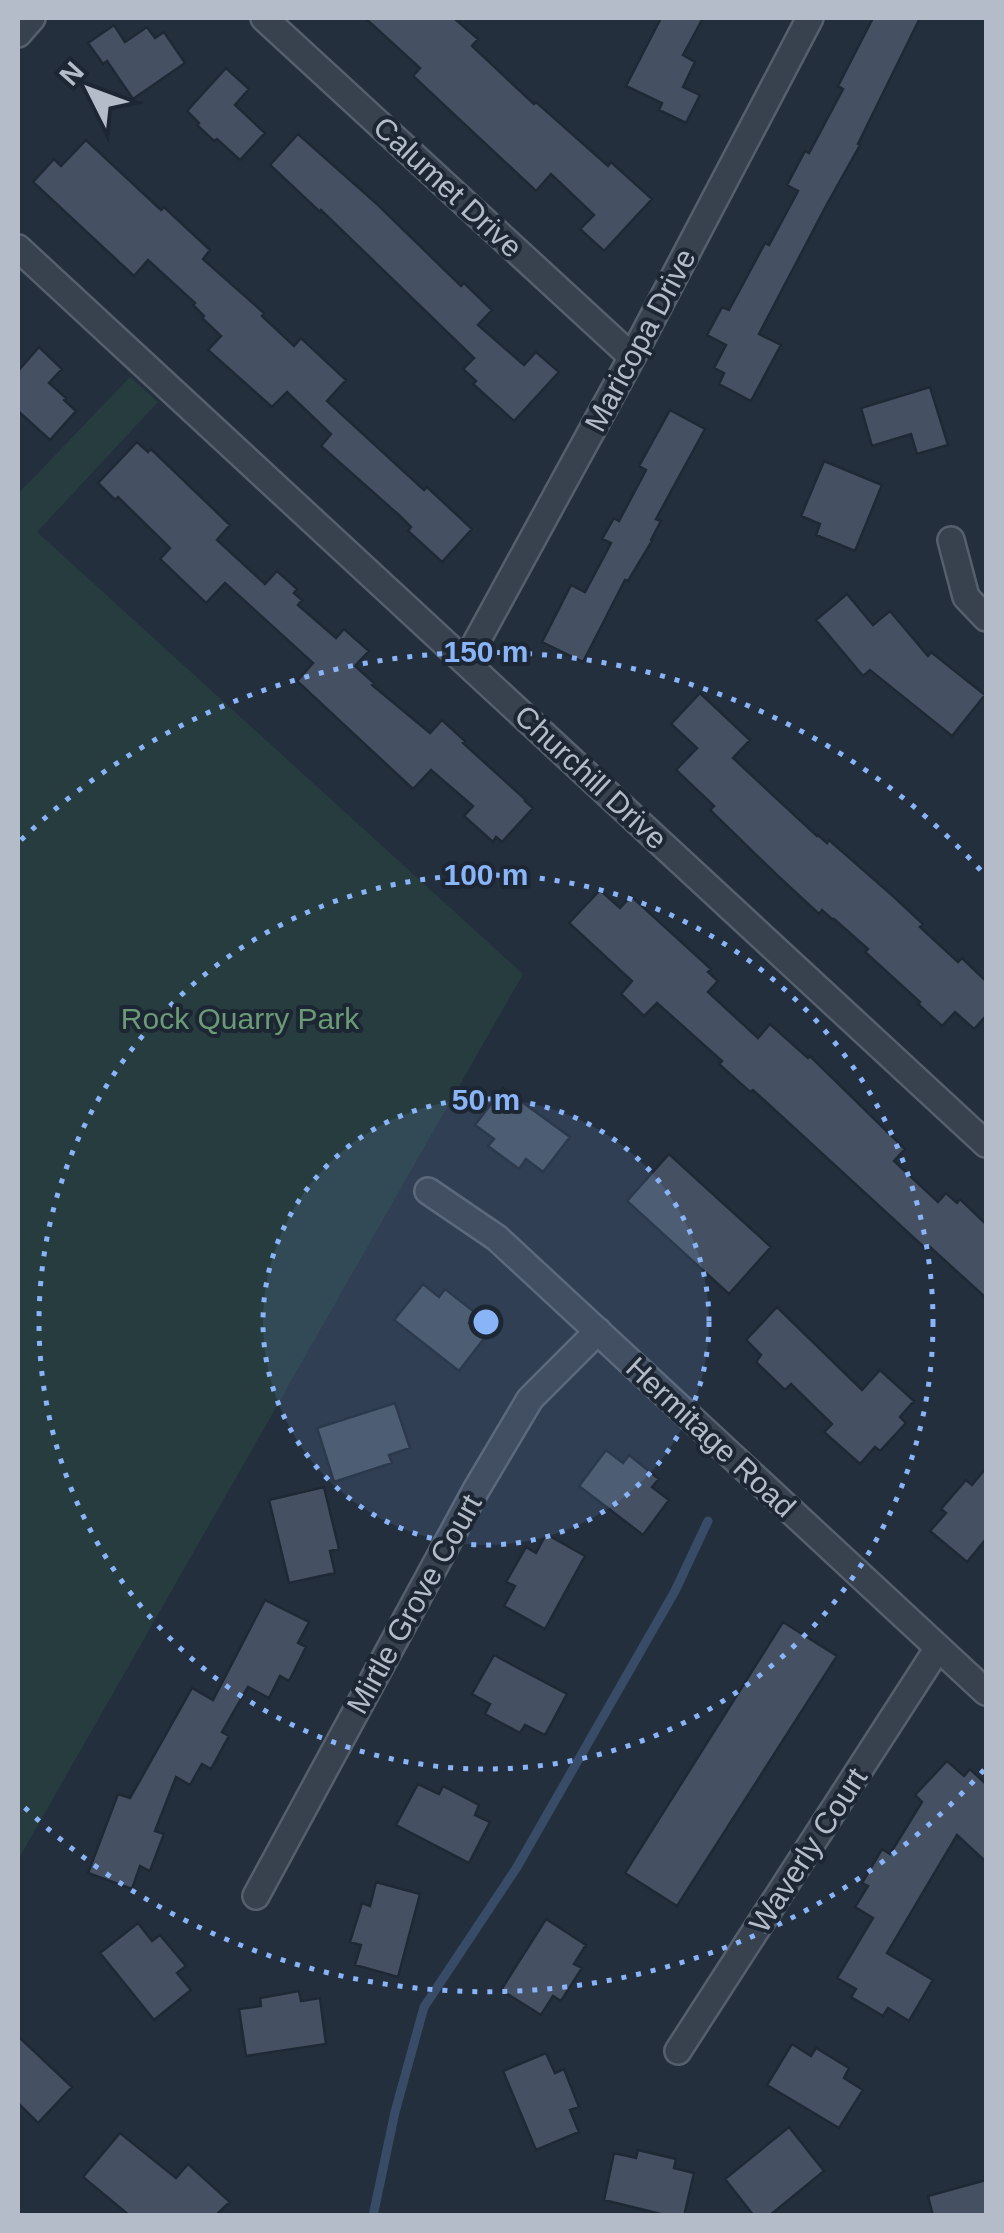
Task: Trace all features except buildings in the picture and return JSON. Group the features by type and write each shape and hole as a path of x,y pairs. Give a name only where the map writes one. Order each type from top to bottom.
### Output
{"street":[{"path":"18,34 31,18"},
{"name":"Calumet Drive","path":"264,18 632,357"},
{"name":"Maricopa Drive","path":"466,661 810,18"},
{"name":"Churchill Drive","path":"18,248 986,1144"},
{"path":"951,540 966,597 986,618"},
{"name":"Hermitage Road","path":"428,1191 497,1238 986,1692"},
{"name":"Mirtle Grove Court","path":"256,1896 476,1490 530,1399 598,1331"},
{"name":"Waverly Court","path":"678,2051 938,1648"}],"green space":[{"name":"Rock Quarry Park","path":"130,377 158,402 37,532 523,974 18,1860 18,494"}],"waterway":[{"path":"373,2216 395,2112 424,2007 517,1867 675,1591 708,1521"}]}
